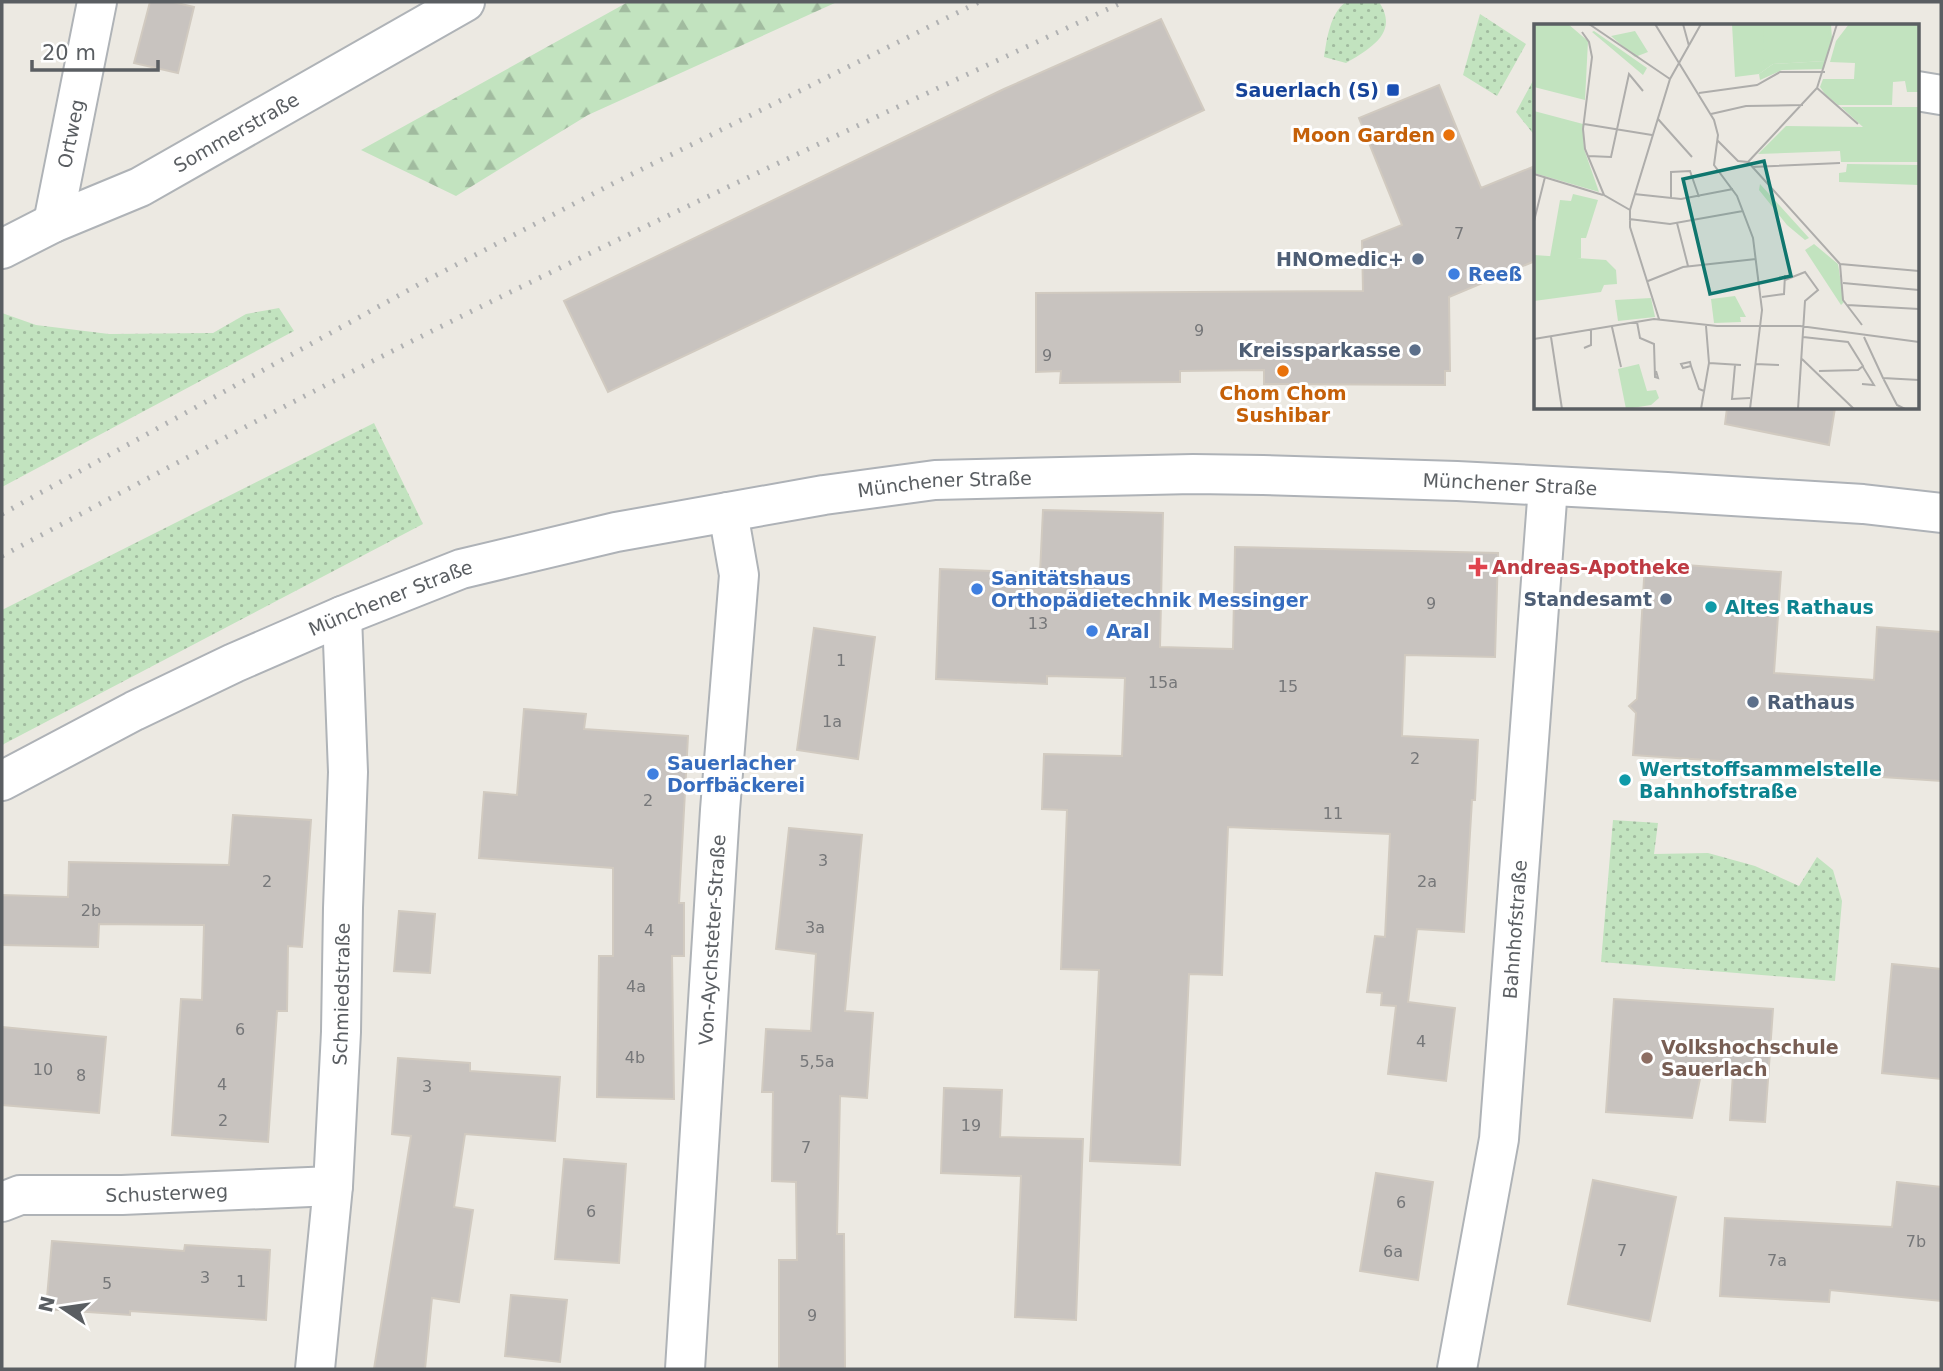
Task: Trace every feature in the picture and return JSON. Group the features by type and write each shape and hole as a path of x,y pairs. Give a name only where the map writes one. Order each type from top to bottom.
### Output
{"street":[{"name":"Ortweg","path":"52,223 97,2"},
{"name":"Sommerstraße","path":"2,249 52,223 140,187 465,2"},
{"path":"1918,91 1941,95"},
{"name":"Münchener Straße","path":"2,781 134,711 234,663 461,569 616,532 824,495 934,480 1209,474 1457,481 1850,504 1941,513"},
{"name":"Bahnhofstraße","path":"1457,1369 1499,1139 1548,487"},
{"name":"Von-Aychsteter-Straße","path":"685,1369 720,810 739,575 729,512"},
{"name":"Schmiedstraße","path":"315,1369 333,1186 341,1032 348,772 342,617"},
{"name":"Schusterweg","path":"2,1202 20,1195 122,1195 333,1186"}],"green space":[{"path":"628,2 837,2 588,115 456,196 361,150"},
{"path":"1346,2 1379,2 1385,13 1386,23 1384,31 1372,46 1346,63 1324,57 1333,19"},
{"path":"1480,14 1526,44 1497,96 1463,75"},
{"path":"1534,79 1534,135 1516,112"},
{"path":"279,308 294,331 2,487 2,313 36,325 109,334 213,333 246,314"},
{"path":"374,423 423,524 2,745 2,610"},
{"path":"1613,820 1658,823 1654,854 1708,853 1755,866 1799,886 1817,857 1833,870 1842,901 1835,981 1601,962"}],"building":[{"path":"150,2 173,2 194,7 178,73 134,63"},
{"path":"1161,19 1204,110 608,392 564,301 1004,89"},
{"path":"1439,85 1481,188 1534,166 1534,261 1449,297 1450,371 1445,371 1445,385 1264,384 1264,370 1180,371 1180,382 1060,383 1061,371 1036,372 1036,293 1363,291 1362,241 1402,225 1359,118"},
{"path":"1727,410 1835,410 1829,445 1725,424"},
{"path":"1043,510 1163,513 1160,647 1233,649 1235,547 1498,553 1495,657 1405,655 1402,736 1478,740 1464,932 1417,929 1408,1002 1455,1008 1446,1081 1388,1074 1396,1006 1381,1005 1382,993 1367,992 1375,936 1385,937 1390,834 1228,827 1222,975 1189,974 1180,1165 1090,1161 1099,970 1061,969 1067,810 1042,809 1044,754 1122,756 1125,678 1047,676 1047,684 936,679 940,569 1040,573"},
{"path":"1645,562 1781,572 1774,673 1874,680 1877,627 1941,632 1941,781 1868,776 1868,771 1633,755 1636,713 1629,706 1637,699"},
{"path":"814,628 875,637 858,759 797,750"},
{"path":"524,709 586,714 584,729 688,736 679,903 684,903 684,956 672,956 674,1099 597,1097 599,956 613,956 613,868 479,858 484,792 517,795"},
{"path":"233,815 311,820 302,947 288,946 287,1011 277,1011 268,1142 172,1135 181,999 202,1000 204,925 99,924 98,947 2,945 2,895 68,897 69,862 229,865"},
{"path":"789,828 862,835 845,1011 873,1013 867,1098 840,1096 837,1234 844,1234 845,1369 779,1369 779,1260 797,1260 796,1182 772,1181 773,1092 762,1092 766,1029 811,1031 816,954 776,949"},
{"path":"399,911 435,914 430,973 394,971"},
{"path":"1892,964 1941,969 1941,1079 1882,1073"},
{"path":"1614,999 1773,1009 1765,1122 1730,1120 1733,1073 1702,1069 1692,1118 1606,1112"},
{"path":"2,1027 106,1037 99,1113 2,1105"},
{"path":"398,1058 470,1063 470,1071 560,1077 555,1141 465,1134 454,1207 473,1210 459,1302 432,1298 425,1369 374,1369 411,1136 392,1134"},
{"path":"944,1088 1002,1090 1000,1137 1083,1139 1076,1320 1015,1317 1021,1176 941,1173"},
{"path":"564,1159 626,1164 619,1263 555,1259"},
{"path":"1376,1173 1433,1182 1418,1280 1360,1271"},
{"path":"1593,1180 1676,1197 1650,1321 1568,1304"},
{"path":"1897,1182 1941,1187 1941,1301 1830,1290 1829,1302 1720,1296 1725,1218 1892,1227"},
{"path":"52,1241 184,1251 185,1245 270,1250 266,1320 130,1311 130,1315 46,1309"},
{"path":"511,1295 567,1300 560,1362 505,1356"}],"railway":[{"path":"2,514 425,281 612,184 979,2"},
{"path":"2,556 448,323 700,200 1123,2"}],"place":[{"name":"Sauerlach (S)","path":"1393,90"},
{"name":"Moon Garden","path":"1449,135"},
{"name":"HNOmedic+","path":"1418,259"},
{"name":"Reeß","path":"1454,274"},
{"name":"Kreissparkasse","path":"1415,350"},
{"name":"Chom Chom Sushibar","path":"1283,371"},
{"name":"Andreas-Apotheke","path":"1478,567"},
{"name":"Sanitätshaus Orthopädietechnik Messinger","path":"977,589"},
{"name":"Standesamt","path":"1666,599"},
{"name":"Altes Rathaus","path":"1711,607"},
{"name":"Aral","path":"1092,631"},
{"name":"Rathaus","path":"1753,702"},
{"name":"Sauerlacher Dorfbäckerei","path":"653,774"},
{"name":"Wertstoffsammelstelle Bahnhofstraße","path":"1625,780"},
{"name":"Volkshochschule Sauerlach","path":"1647,1058"}]}
